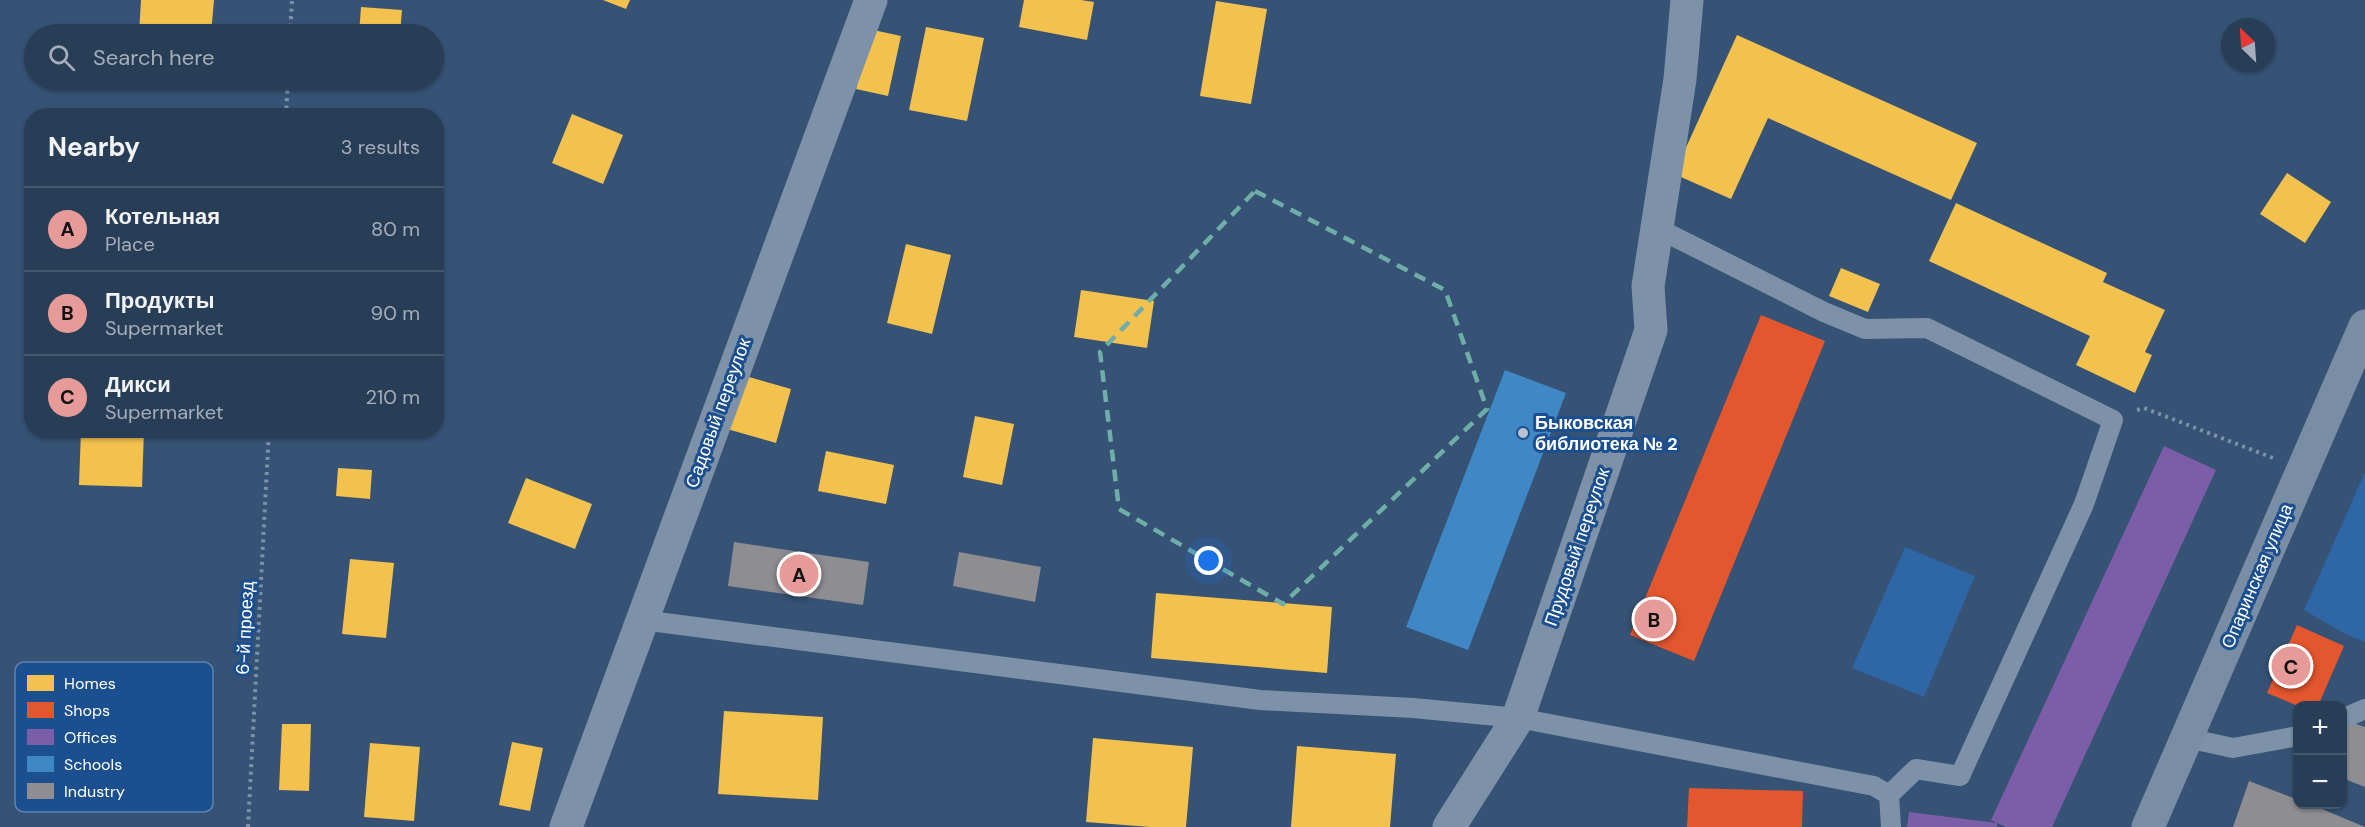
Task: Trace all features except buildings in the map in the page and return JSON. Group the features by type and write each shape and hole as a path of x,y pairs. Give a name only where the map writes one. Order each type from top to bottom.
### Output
{"main road":[{"name":"Опаринская улица","path":"2148,827 2365,326"}],"street":[{"name":"Садовый переулок","path":"566,827 871,0"},
{"name":"Прудовый переулок","path":"1449,827 1518,718 1651,330 1648,286 1680,79 1687,0"}],"lane":[{"path":"1657,228 1824,312 1865,329 1927,328 2113,420 2084,504 1960,776 1916,769 1889,795 1891,827"},
{"path":"642,620 1085,679 1260,699 1413,708 1518,718 1874,786 1889,795"},
{"path":"2347,717 2365,709"},
{"path":"2187,738 2234,748 2293,737"}],"path":[{"path":"291,24 292,0"},
{"path":"286,108 287,90"},
{"path":"2133,411 2144,408 2303,469"},
{"name":"6-й проезд","path":"248,827 269,438"}],"highlighted area":[{"path":"1255,191 1445,290 1487,409 1283,604 1119,509 1100,352"}],"shaded area":[{"path":"2365,472 2365,642 2345,634 2304,610"},
{"path":"1905,547 1975,576 1924,697 1852,668"}],"place":[{"name":"Быковская библиотека № 2","path":"1523,433"},
{"name":"Котельная","path":"799,574"},
{"name":"Продукты","path":"1654,619"},
{"name":"Дикси","path":"2291,666"}]}
